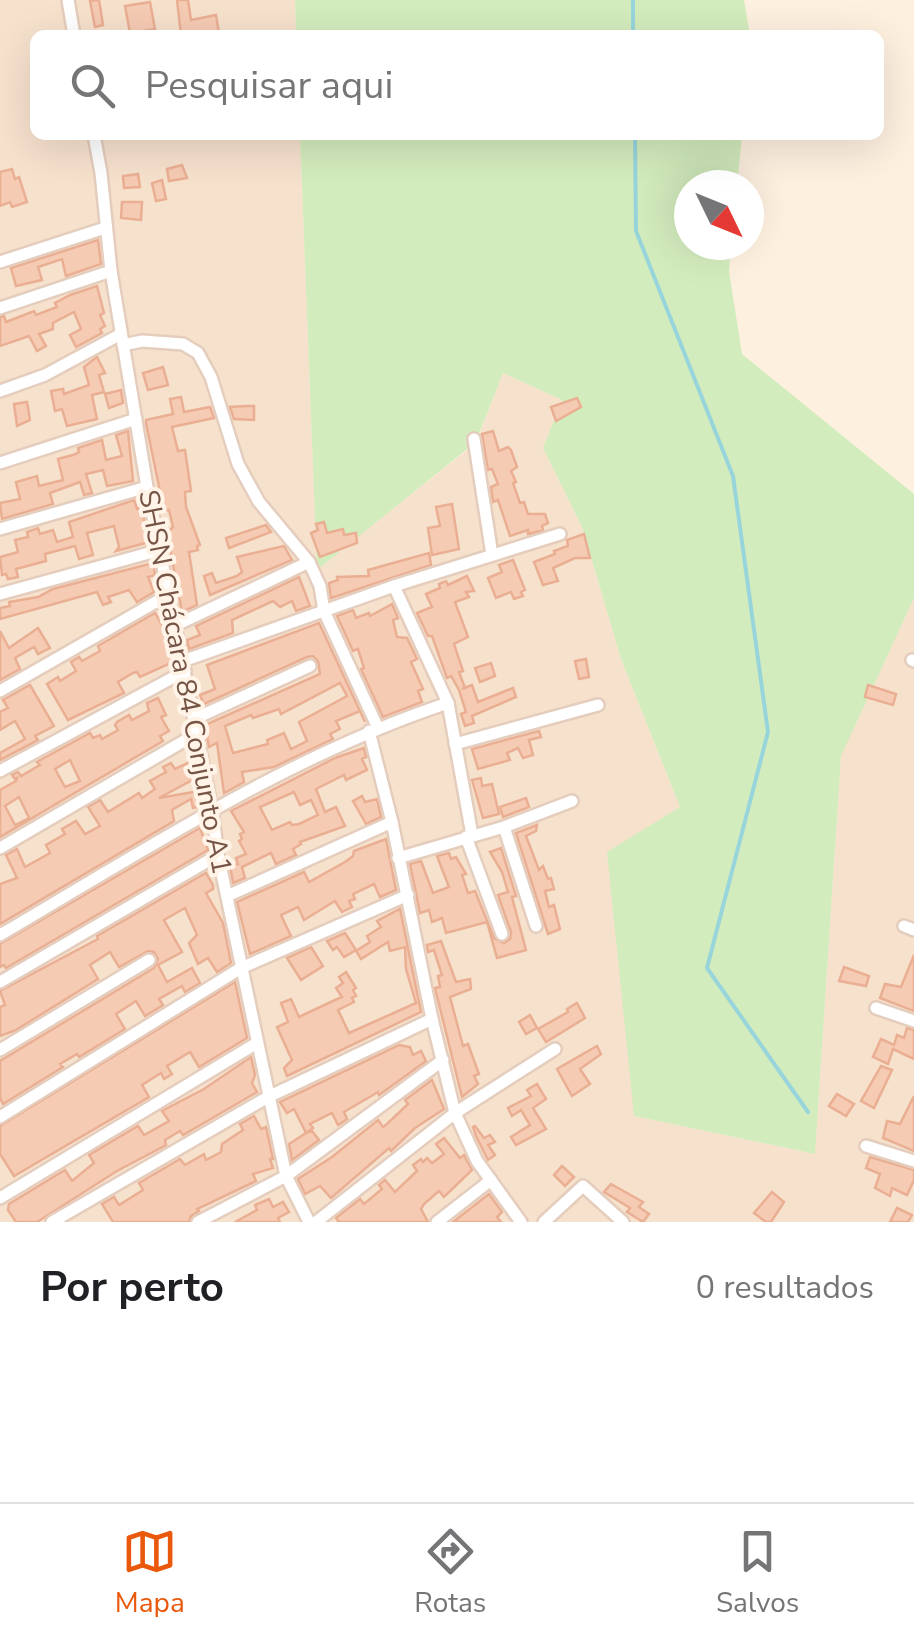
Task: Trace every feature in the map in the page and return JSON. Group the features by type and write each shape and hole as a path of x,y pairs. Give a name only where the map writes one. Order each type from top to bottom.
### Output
{"street":[{"path":"68,0 73,30"},
{"name":"SHSN Chácara 84 Conjunto A1","path":"95,140 110,271 147,487 218,854 286,1176 313,1222"},
{"path":"0,262 105,228"},
{"path":"0,308 110,271"},
{"path":"0,391 122,339 183,344 198,353 211,376 238,464 260,502 309,562 320,586 324,612 373,728 455,1113 477,1161 521,1222"},
{"path":"0,463 136,419"},
{"path":"474,439 492,555"},
{"path":"0,529 147,487"},
{"path":"0,771 184,666 394,586 560,534"},
{"path":"0,594 160,550"},
{"path":"174,626 309,562"},
{"path":"394,586 448,703 469,836 502,934"},
{"path":"0,691 168,595"},
{"path":"194,719 310,666"},
{"path":"0,935 212,810 373,728 448,703"},
{"path":"456,744 598,705"},
{"path":"0,848 196,734"},
{"path":"398,858 504,827 572,800"},
{"path":"227,896 392,822"},
{"path":"504,827 536,926"},
{"path":"0,982 218,854"},
{"path":"0,1117 241,968 408,895"},
{"path":"0,1050 150,960"},
{"path":"876,1008 914,1021"},
{"path":"52,1222 268,1097 432,1019"},
{"path":"0,1198 257,1043"},
{"path":"313,1222 455,1113 554,1049"},
{"path":"198,1222 286,1176 442,1060"},
{"path":"866,1146 914,1161"},
{"path":"437,1222 491,1180"},
{"path":"544,1222 582,1186 623,1222"}],"shaded area":[{"path":"0,0 295,0 296,30 30,30 30,140 300,140 317,569 476,443 503,373 562,400 543,448 582,527 621,659 680,807 634,1116 815,1154 841,755 914,598 914,1222 0,1222"}],"green space":[{"path":"295,0 744,0 749,30 296,30"},
{"path":"300,140 742,140 738,170 674,170 674,260 730,260 742,354 914,494 914,598 841,756 815,1154 634,1116 607,852 680,807 621,659 582,527 543,448 562,400 503,373 476,442 317,570"}],"building":[{"path":"99,0 103,25 95,27 90,1"},
{"path":"177,0 188,0 191,20 216,15 218,30 180,30"},
{"path":"150,2 155,29 129,30 125,6"},
{"path":"182,165 187,178 169,181 167,169"},
{"path":"12,169 15,179 19,177 27,202 0,206 0,172"},
{"path":"138,174 140,187 124,188 123,176"},
{"path":"162,180 166,199 156,201 152,183"},
{"path":"122,202 142,202 141,220 121,218"},
{"path":"98,240 101,264 66,276 62,259 38,267 42,280 16,286 11,268"},
{"path":"97,286 104,313 100,315 105,326 100,329 102,333 76,347 70,335 81,329 74,312 53,323 53,329 39,334 46,346 37,351 29,336 0,346 0,317 4,316 6,322 34,311 36,315 57,307 55,303 70,295"},
{"path":"97,357 105,373 99,375 104,392 92,395 97,419 67,426 62,409 55,411 51,391 63,389 64,394 89,385 84,367"},
{"path":"163,367 168,385 148,390 143,373"},
{"path":"121,390 123,403 109,408 105,394"},
{"path":"181,397 184,412 210,407 214,418 172,427 178,451 185,450 191,491 185,492 186,507 200,545 198,550 189,552 197,605 182,612 167,533 173,527 169,510 164,511 146,423 173,414 170,399"},
{"path":"577,398 581,407 556,421 551,407"},
{"path":"27,402 30,420 17,426 14,404"},
{"path":"254,406 254,420 234,419 230,407"},
{"path":"128,431 133,481 107,486 103,470 86,474 92,493 84,495 80,482 50,493 53,504 2,519 0,503 20,499 16,482 37,476 39,486 63,480 58,459 102,440 106,460 122,456 116,435"},
{"path":"493,431 499,451 508,447 511,450 517,467 511,471 516,482 513,483 520,503 524,502 528,514 545,514 548,523 542,526 543,530 510,536 498,500 493,502 491,487 498,484 492,469 488,470 482,434"},
{"path":"134,500 137,509 141,508 149,542 116,551 119,547 114,526 87,533 93,555 79,559 75,546 45,554 46,561 16,569 18,577 8,579 6,574 2,575 0,557 18,552 15,540 28,537 27,532 38,528 40,534 53,530 57,542 73,537 69,522"},
{"path":"452,504 459,549 432,555 428,528 440,526 436,507"},
{"path":"324,522 327,533 343,529 344,535 356,533 357,543 320,557 311,533 318,530 316,524"},
{"path":"266,525 271,532 229,548 226,538"},
{"path":"584,534 590,558 575,558 553,568 558,581 543,585 534,562 555,554 554,551 568,546 567,540"},
{"path":"284,546 292,560 210,595 204,576 212,573 216,583 237,576 242,572 237,557"},
{"path":"429,553 431,565 331,598 329,583 337,577 369,576 368,570"},
{"path":"513,560 525,590 521,592 523,596 514,599 511,592 496,598 488,578 502,572 499,565"},
{"path":"153,563 155,575 148,577 154,592 137,602 129,590 108,597 111,602 103,605 97,592 0,619 0,608 10,606 9,602"},
{"path":"467,576 474,591 466,592 469,597 455,602 468,637 454,644 465,688 472,685 478,702 513,688 516,697 472,716 474,723 465,726 461,714 466,712 459,690 451,676 447,678 432,636 428,636 417,613 432,607 426,594 440,588 439,584 446,581 448,585"},
{"path":"299,577 310,606 296,611 292,601 280,607 273,601 232,620 233,633 189,649 187,640 200,635 196,626"},
{"path":"392,604 398,618 393,620 397,637 407,638 417,659 411,662 423,689 418,691 422,702 383,717 361,669 364,668 358,649 353,651 337,616 353,610 356,618 369,613 370,616"},
{"path":"155,613 166,631 173,662 140,677 133,673 118,682 124,693 68,720 47,684 76,671 71,662 100,651 98,646"},
{"path":"319,623 360,711 336,721 340,729 330,734 333,739 274,767 242,772 244,782 224,793 217,743 209,747 205,725 320,674 318,661 307,657 204,704 200,695 215,689 207,665","holes":["340,683 347,696 299,722 307,741 291,749 284,733 267,740 268,744 233,753 225,726 251,715 253,718 279,709 281,714"]},
{"path":"38,628 50,648 38,654 34,647 15,658 20,669 0,680 0,631 9,648"},
{"path":"586,659 589,677 579,679 575,661"},
{"path":"491,663 495,676 480,682 475,668"},
{"path":"30,685 54,726 35,736 38,740 0,760 0,753 25,739 15,721 0,730 0,712 8,708 3,700"},
{"path":"868,685 896,694 893,705 865,697"},
{"path":"158,698 166,715 161,717 169,731 160,736 163,741 0,837 0,790 16,781 12,775 18,772 21,776 40,765 37,762 90,733 93,738 100,735 102,739 118,730 117,722 149,711 147,703","holes":["70,760 80,781 65,787 55,769","19,797 29,818 15,825 5,806"]},
{"path":"539,731 541,737 529,740 533,755 523,758 518,748 507,753 510,760 478,769 472,749"},
{"path":"364,748 366,757 362,759 367,770 346,780 344,775 316,789 325,812 336,807 345,826 300,842 293,849 296,855 276,864 271,853 242,867 245,878 233,883 230,866 238,864 236,858 246,854 239,841 244,832 231,811 335,758","holes":["294,792 300,805 311,800 318,815 272,830 260,807"]},
{"path":"171,763 175,769 188,763 196,778 159,798 199,791 202,806 193,808 191,799 172,810 174,821 0,924 0,884 17,878 6,855 17,849 25,867 50,853 46,845 65,834 62,829 76,821 85,834 100,826 88,807 100,800 108,812 139,793 142,798 155,789 150,781 166,772 163,767"},
{"path":"481,778 482,786 492,784 499,814 483,818 472,780"},
{"path":"362,796 365,802 377,799 381,817 366,824 353,801"},
{"path":"526,798 529,807 503,817 500,807"},
{"path":"537,825 536,831 526,836 539,870 543,866 548,879 551,878 554,889 545,891 549,907 554,905 560,929 548,934 516,833"},
{"path":"200,828 208,850 6,968 0,967 0,944"},
{"path":"386,839 396,890 380,897 374,884 353,894 355,899 349,901 352,907 342,912 335,901 304,920 298,907 281,915 291,936 250,954 237,902 304,872 309,882 345,862 354,851"},
{"path":"501,848 516,896 512,897 526,950 497,958 487,922 446,933 442,918 432,922 429,910 420,913 410,864 421,861 433,893 449,887 437,856 449,853 451,859 456,857 466,874 462,875 468,893 475,891 494,938 504,943 511,932 498,895 508,892 490,852"},
{"path":"206,873 213,889 206,893 223,923 231,963 217,972 208,958 198,964 189,943 197,935 185,908 164,920 182,952 158,965 167,982 192,968 200,983 185,992 182,986 159,999 163,1005 145,1016 136,1001 116,1014 125,1029 60,1064 63,1067 3,1104 0,1061 154,968 158,959 148,951 119,967 110,952 90,965 98,979 0,1036 0,1007 5,1005 0,991 98,939 97,936"},
{"path":"400,909 421,1012 287,1076 284,1068 292,1060 277,1027 288,1022 281,1003 291,999 299,1017 342,997 336,988 343,983 339,977 346,972 356,988 356,996 352,998 354,1002 338,1010 349,1033 416,1003 406,969 405,947 390,951 388,942 361,959 356,951 370,942 367,936 381,927 377,921"},
{"path":"345,933 356,950 344,957 327,941"},
{"path":"441,941 456,982 470,979 471,989 450,997 463,1046 468,1044 479,1074 474,1076 478,1084 462,1097 435,988 440,987 438,976 442,975 434,950 428,952 427,945"},
{"path":"311,947 323,966 301,980 287,958"},
{"path":"914,955 914,1011 880,998 885,984 901,987"},
{"path":"844,967 869,976 866,986 839,981"},
{"path":"235,982 247,1038 199,1067 190,1052 167,1066 172,1074 164,1079 161,1073 142,1085 149,1097 14,1176 0,1154 0,1126"},
{"path":"577,1003 585,1018 546,1042 538,1029"},
{"path":"530,1015 537,1028 526,1034 519,1022"},
{"path":"907,1028 914,1030 914,1059 893,1049 888,1064 873,1057 881,1039 894,1045 897,1035 904,1038"},
{"path":"399,1045 410,1047 413,1055 421,1051 426,1061 379,1095 378,1092 344,1112 347,1119 343,1122 338,1125 332,1113 310,1124 313,1128 306,1133 294,1109 287,1113 280,1102"},
{"path":"597,1046 601,1054 580,1069 590,1084 572,1096 557,1069"},
{"path":"251,1057 255,1075 252,1083 257,1092 183,1135 180,1131 165,1140 166,1145 37,1222 16,1222 8,1210 9,1204 65,1170 72,1181 94,1163 89,1155 138,1126 144,1135 169,1121 162,1111"},
{"path":"881,1066 892,1070 874,1108 861,1101"},
{"path":"432,1080 444,1109 415,1128 391,1151 389,1148 331,1198 320,1186 305,1194 298,1179 378,1120 383,1127 408,1104 405,1100"},
{"path":"537,1084 546,1099 533,1108 546,1129 516,1145 511,1137 530,1125 521,1110 512,1116 508,1108 531,1096 527,1090"},
{"path":"837,1094 854,1104 846,1116 829,1106"},
{"path":"914,1096 914,1151 883,1138 887,1121 900,1124"},
{"path":"254,1116 261,1129 266,1127 273,1159 273,1168 253,1174 256,1181 197,1209 189,1222 113,1222 102,1204 114,1197 119,1205 143,1190 139,1183 180,1159 185,1165 204,1154 206,1160 221,1152 222,1144 243,1130 240,1124"},
{"path":"475,1126 484,1138 490,1135 495,1142 488,1145 495,1155 488,1160 476,1136"},
{"path":"312,1131 319,1140 292,1160 289,1144"},
{"path":"444,1138 460,1158 464,1155 472,1170 444,1197 439,1191 424,1204 421,1209 428,1222 339,1222 336,1218 360,1199 364,1204 382,1189 379,1185 385,1180 395,1192 417,1171 413,1165 427,1158 432,1163 444,1154 436,1144"},
{"path":"870,1157 914,1170 907,1195 892,1188 890,1196 875,1188 880,1174 866,1168"},
{"path":"562,1166 574,1177 565,1186 554,1175"},
{"path":"611,1184 643,1202 639,1207 649,1214 643,1222 627,1212 630,1208 604,1192"},
{"path":"772,1192 784,1202 771,1222 766,1222 754,1213"},
{"path":"489,1194 502,1212 497,1217 501,1222 453,1222"},
{"path":"269,1199 273,1207 283,1202 289,1212 278,1218 280,1222 235,1222 257,1210 255,1205"},
{"path":"897,1208 912,1215 908,1222 890,1222"}],"waterway":[{"path":"633,0 633,30"},
{"path":"635,140 636,231 733,476 768,732 707,968 808,1112"}]}
